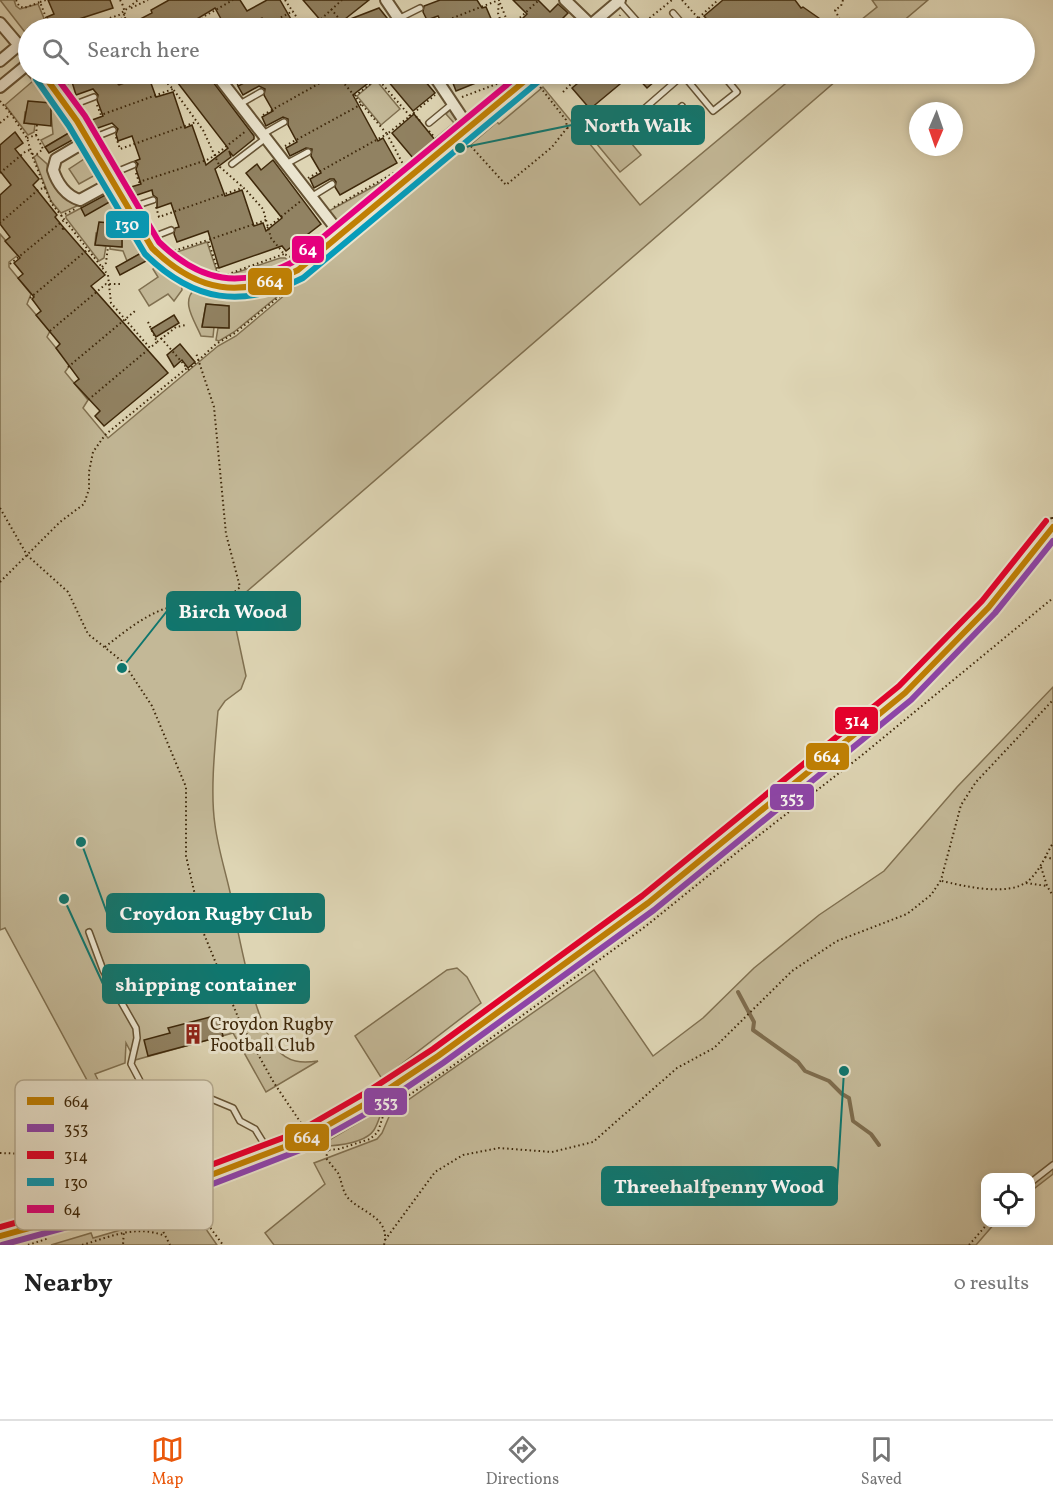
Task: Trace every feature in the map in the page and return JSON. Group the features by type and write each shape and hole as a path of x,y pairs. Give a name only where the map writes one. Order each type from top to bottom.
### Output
{"main road":[{"path":"213,1175 309,1136 372,1100 438,1056 648,903 905,693 989,607 1053,527"},
{"path":"0,1236 22,1230"}],"street":[{"path":"386,0 398,18"},
{"path":"565,0 581,18"},
{"path":"601,18 620,4"},
{"path":"0,24 18,44"},
{"path":"0,61 18,46"},
{"path":"0,87 18,72"},
{"path":"54,84 146,240 160,257 193,279 213,286 234,289 255,288 279,280 298,270 520,84"},
{"path":"224,84 341,235"},
{"path":"440,84 465,131"},
{"path":"88,140 56,159 53,170 59,183 68,194 81,200 111,179"}],"lane":[{"path":"620,4 633,18"},
{"path":"409,18 420,8"},
{"path":"673,13 677,18"},
{"path":"671,84 644,109 643,118 654,131 682,106"},
{"path":"690,84 713,111 737,92 730,84"},
{"path":"240,104 261,92"},
{"path":"68,107 94,97"},
{"path":"429,123 451,103"},
{"path":"232,164 285,122"},
{"path":"88,140 113,130"},
{"path":"286,164 308,152"},
{"path":"111,179 134,165"},
{"path":"310,196 332,184"},
{"path":"128,209 153,200"},
{"path":"146,240 171,230"},
{"path":"89,932 103,970 136,1028 137,1038 131,1064 139,1080"},
{"path":"213,1100 232,1108 240,1120 255,1129 270,1153"},
{"path":"1035,1179 1053,1165"}],"path":[{"path":"16,0 19,6 24,8 46,0"},
{"path":"120,0 126,10 125,18"},
{"path":"122,18 126,10 138,0"},
{"path":"110,18 148,0"},
{"path":"203,17 233,0"},
{"path":"285,0 297,18"},
{"path":"322,18 342,0"},
{"path":"499,0 506,18"},
{"path":"453,18 499,0"},
{"path":"499,0 500,18"},
{"path":"520,18 539,0"},
{"path":"652,18 672,0"},
{"path":"682,0 698,18"},
{"path":"700,18 702,13 718,0"},
{"path":"839,18 835,10 841,6 843,0"},
{"path":"40,2 46,18"},
{"path":"331,9 339,18"},
{"path":"279,18 292,11"},
{"path":"168,84 208,137 214,156 224,171 259,204 271,238 284,254 291,257 333,225"},
{"path":"229,90 240,84"},
{"path":"134,165 139,182 214,156 254,122 319,84"},
{"path":"324,213 405,166 387,134 345,84"},
{"path":"355,96 370,84"},
{"path":"382,84 410,116"},
{"path":"451,103 497,84"},
{"path":"465,131 506,185 552,147 567,128 566,120 539,84"},
{"path":"563,92 573,84"},
{"path":"94,97 100,115 173,89"},
{"path":"300,182 387,134 443,89"},
{"path":"0,101 27,138 52,204 108,275 110,300 150,348"},
{"path":"277,151 362,104"},
{"path":"413,113 437,140"},
{"path":"0,123 11,114"},
{"path":"113,130 120,149 196,122"},
{"path":"0,172 26,151 38,154 44,149 36,135 37,124"},
{"path":"567,128 581,128"},
{"path":"27,138 36,135"},
{"path":"153,200 159,217 242,186"},
{"path":"0,223 39,189 45,188"},
{"path":"267,228 310,196"},
{"path":"10,264 64,219"},
{"path":"159,234 170,252 266,220"},
{"path":"208,240 220,277 284,254"},
{"path":"102,267 106,261 108,246"},
{"path":"30,298 87,250"},
{"path":"0,582 60,522 84,504 90,489 89,472 93,452 105,435 216,345 235,333 303,276 298,270"},
{"path":"50,332 110,282 122,284"},
{"path":"68,367 135,311"},
{"path":"148,322 157,342"},
{"path":"88,400 176,327 186,324"},
{"path":"162,338 187,368"},
{"path":"105,647 132,626 163,610 227,596 240,587 226,534 214,406 196,353"},
{"path":"0,508 27,555 68,592 88,634 123,662 152,706 186,787 186,856 204,934 240,1022 274,1083 309,1136"},
{"path":"385,1240 435,1172 463,1155 499,1148 552,1152 593,1142 677,1068 714,1048 792,971 837,941 907,914 931,895 941,880 962,804 976,782 1053,700"},
{"path":"1026,883 1041,867 1053,843"},
{"path":"1045,857 1053,859"},
{"path":"1041,867 1053,896"},
{"path":"941,880 975,889 1004,889 1026,883 1047,885"},
{"path":"328,1150 326,1158 339,1175 342,1187 349,1199 373,1215 383,1228 384,1245"},
{"path":"969,1245 985,1227"},
{"path":"213,1228 223,1245"},
{"path":"123,1245 124,1230"},
{"path":"162,1230 170,1245"},
{"path":"82,1245 124,1233 152,1231 165,1236"}],"shaded area":[{"path":"0,0 14,0 20,9 38,4 44,18 18,18 18,23"},
{"path":"872,0 928,0 907,18 863,18 877,7"},
{"path":"30,84 44,84 79,137 78,141 72,131 45,147 41,140 53,134 51,114 25,112 24,123 35,124 34,132 28,135 5,105"},
{"path":"371,84 379,84 400,109 381,125 357,96"},
{"path":"785,84 832,84 238,599 236,629 246,676 241,689 225,701 218,711 213,783 216,834 242,951 254,997 268,1036 281,1054 286,1057 301,1062 318,1061 266,1092 233,1033 135,1060 126,1043 125,1063 95,1074 98,1080 87,1080 5,928 0,930 0,234 18,255 9,262 9,267 31,294 27,304 50,331 47,337 70,365 65,372 88,400 83,408 108,438 218,346 236,336 444,161 468,147 497,122 499,124 543,87 640,205"},
{"path":"603,109 641,155 620,172 582,126"},
{"path":"450,110 458,123 455,131 347,223 337,222 329,211 398,173 438,141 437,137 454,123 446,114"},
{"path":"85,148 104,179 103,181 97,174 79,184 69,169 87,157 82,149"},
{"path":"37,155 47,164 48,171 77,206 61,213 51,201 34,157"},
{"path":"107,189 110,190 151,260 148,260 143,252 127,261 123,251 110,249 110,246 122,247 122,235 96,233 95,244 106,246 104,258 99,261 66,218 81,208 85,215 112,200"},
{"path":"330,229 330,234 326,239 280,272 255,280 224,282 223,277 280,258 289,261"},
{"path":"157,239 167,253 171,254 207,242 218,275 212,280 188,270 162,250 156,243"},
{"path":"158,264 181,280 182,290 174,301 168,294 149,306 139,290 158,277 153,269"},
{"path":"281,286 284,291 234,332 219,341 216,340 218,328 229,328 229,306 206,304 202,326 214,327 213,337 201,336 190,312 189,300 195,289 237,295 259,293"},
{"path":"1053,687 1053,1174 1035,1188 1035,1173 981,1173 981,1227 992,1227 976,1245 274,1245 265,1233 325,1184 314,1163 377,1139 391,1112 594,970 653,1056 703,1018 754,968 819,915 884,871 957,787"},
{"path":"457,968 467,977 481,1003 382,1079 355,1036 447,970"},
{"path":"383,1108 374,1130 365,1137 340,1145 329,1146 324,1143"},
{"path":"120,1230 207,1230 217,1245 51,1245 91,1233 93,1238"}],"building":[{"path":"48,0 110,0 113,8 82,18 47,18 54,14"},
{"path":"169,0 240,0 247,11 267,0 280,0 290,18 220,18 215,8 198,18 142,18 152,13 151,10"},
{"path":"303,0 369,0 346,18 319,18"},
{"path":"440,0 477,0 482,8 486,7 491,18 439,18 438,16 426,18 423,12 424,6"},
{"path":"513,0 538,0 550,12 558,4 568,13 563,18 523,18 527,14"},
{"path":"723,0 795,0 801,8 803,7 819,18 706,18 704,16"},
{"path":"379,8 387,18 353,18"},
{"path":"73,84 151,84 156,97 173,92 185,128 192,125 206,165 228,148 179,84 215,84 254,136 254,139 233,156 229,151 231,157 215,169 225,196 242,190 254,226 263,223 266,231 282,218 246,173 257,164 261,170 273,160 321,224 286,251 282,246 219,268 208,231 177,242 174,234 175,228 179,227 171,203 157,208 157,198 153,195 152,190 134,196 131,187 141,184 136,169 138,164 135,161 140,159 132,136 118,141 116,134 118,129 112,123 95,129 92,120 103,116 97,100 98,95 93,89 76,95"},
{"path":"242,84 367,84 353,95 378,141 383,138 397,163 340,195 335,187 334,179 314,188 310,179 321,173 311,156 312,149 306,148 290,156 286,148 297,142 288,125 288,119 283,117 266,126 262,117 273,111 264,95 265,89 259,86 243,95 238,86"},
{"path":"390,84 427,84 435,93 413,111"},
{"path":"453,84 473,84 456,91"},
{"path":"577,84 620,84 590,109 572,88"},
{"path":"28,101 51,103 51,126 24,123"},
{"path":"414,114 435,140 413,158 392,133"},
{"path":"72,131 76,138 49,153 45,147"},
{"path":"15,132 23,143 15,149 39,179 33,185 57,215 55,217 64,228 62,229 65,229 105,275 91,286 168,373 104,426 95,416 100,411 74,383 79,379 56,348 60,344 36,315 41,311 32,299 34,297 18,278 23,274 14,263 20,258 5,241 10,237 0,224 0,195 11,185 0,171 0,145"},
{"path":"109,193 113,200 85,216 81,208"},
{"path":"99,222 122,224 122,247 95,245"},
{"path":"143,252 148,260 120,275 116,267"},
{"path":"206,304 229,306 229,328 202,327"},
{"path":"174,315 179,323 156,337 151,329"},
{"path":"180,344 195,362 188,368 182,360 174,367 167,355"},
{"name":"Croydon Rugby Football Club","path":"218,1015 223,1036 148,1056 144,1040 170,1033 168,1028"}],"waterway":[{"path":"738,992 754,1022 753,1030 798,1062 805,1071 829,1081 849,1098 853,1121 871,1134 879,1145"}],"transit line":[{"name":"130","path":"40,84 69,126 145,254 163,270 200,291 220,296 239,297 281,288 303,278 535,84"},
{"name":"664","path":"50,84 77,121 152,248 169,263 203,282 221,287 239,288 258,285 298,270 521,84"},
{"name":"64","path":"61,84 85,116 159,242 190,266 222,278 256,276 293,262 508,84"},
{"name":"314","path":"213,1164 296,1133 367,1092 433,1049 642,896 899,686 982,601 1046,521"},
{"name":"664","path":"213,1174 300,1141 372,1100 438,1056 648,903 905,693 989,607 1053,527"},
{"name":"353","path":"213,1184 303,1149 376,1108 443,1063 654,910 911,700 995,613 1053,541"},
{"name":"314","path":"0,1227 15,1223"},
{"name":"664","path":"0,1236 22,1230"},
{"name":"353","path":"2,1245 57,1230"}],"place":[{"name":"North Walk","path":"460,148"},
{"name":"Birch Wood","path":"122,668"},
{"name":"Croydon Rugby Club","path":"81,842"},
{"name":"shipping container","path":"64,899"},
{"name":"Croydon Rugby Football Club","path":"193,1034"},
{"name":"Threehalfpenny Wood","path":"844,1071"}]}
